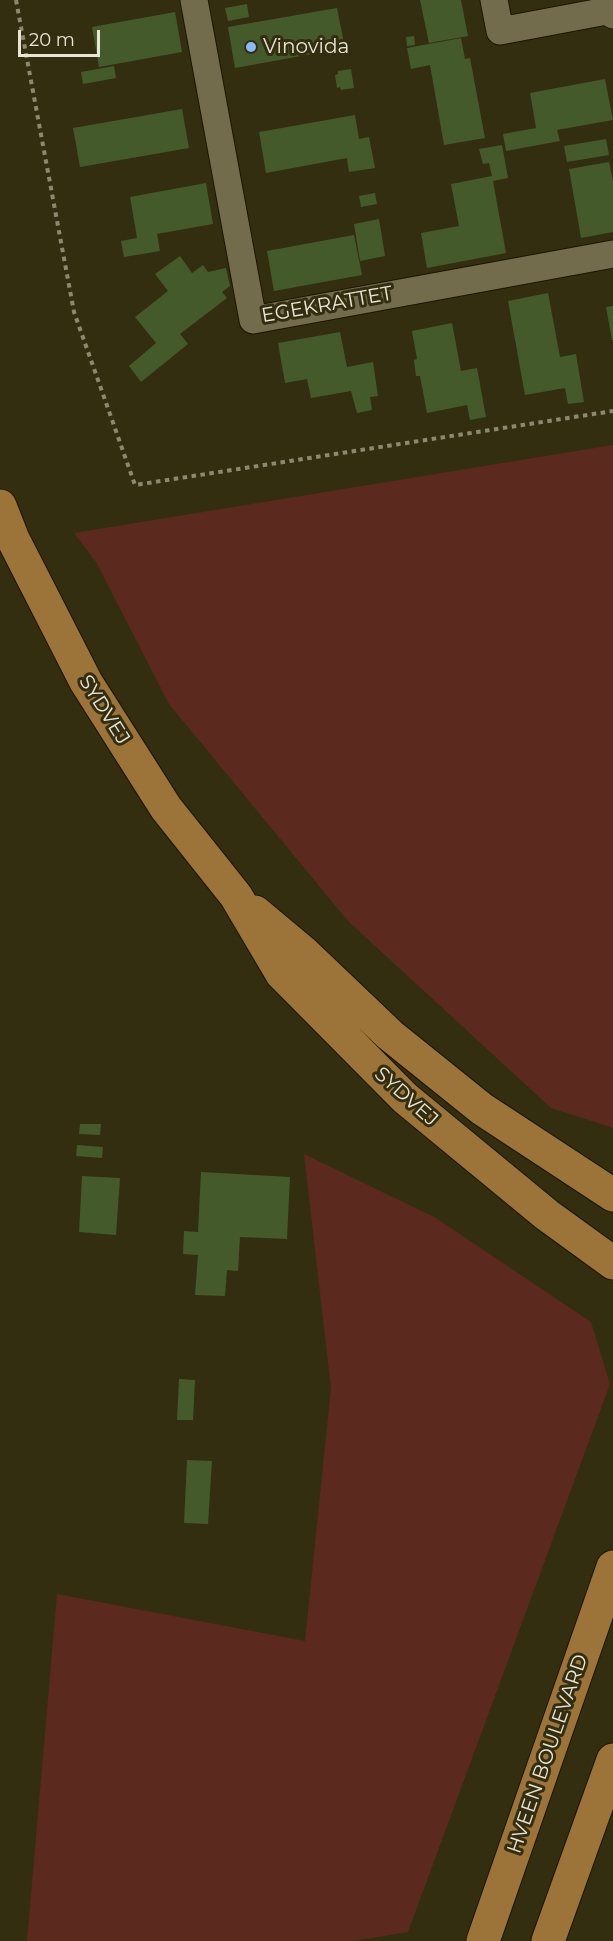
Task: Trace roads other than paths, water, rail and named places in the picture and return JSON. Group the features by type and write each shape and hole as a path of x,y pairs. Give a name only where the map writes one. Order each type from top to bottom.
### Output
{"main road":[{"name":"SYDVEJ","path":"0,506 13,539 86,682 166,808 236,896 282,974 398,1091 547,1215 613,1263"},
{"name":"SYDVEJ","path":"236,896 304,953 390,1035 473,1101 613,1195"},
{"name":"HVEEN BOULEVARD","path":"483,1941 613,1567"},
{"path":"548,1941 613,1760"}],"street":[{"name":"EGEKRATTET","path":"194,0 253,320 613,254"},
{"path":"494,0 500,31 613,12"}],"place":[{"name":"Vinovida","path":"251,47"}]}
